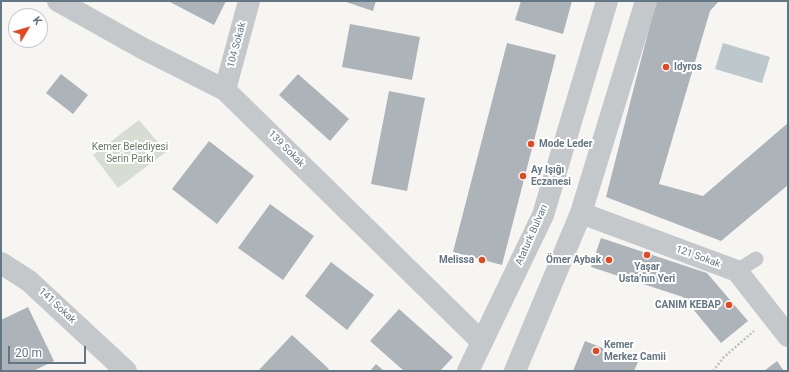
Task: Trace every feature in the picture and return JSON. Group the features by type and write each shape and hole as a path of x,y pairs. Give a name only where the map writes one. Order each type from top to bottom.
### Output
{"street":[{"name":"139 Sokak","path":"58,1 142,48 225,90 482,342"},
{"name":"104 Sokak","path":"225,90 249,1"},
{"name":"Ataturk Bulvarı","path":"468,371 543,215 607,1"},
{"path":"515,371 581,213 646,1"},
{"name":"121 Sokak","path":"581,213 737,271"},
{"name":"141 Sokak","path":"1,263 29,281 126,371"},
{"path":"737,271 788,336"}],"lane":[{"path":"737,271 756,258"}],"path":[{"path":"713,371 724,357 772,315"}],"green space":[{"name":"Kemer Belediyesi Serin Parkı","path":"139,120 166,152 118,188 93,155"}],"shaded area":[{"path":"723,43 770,57 762,83 715,69"}],"building":[{"path":"168,1 226,1 214,25"},
{"path":"343,1 376,1 373,11"},
{"path":"521,1 572,1 563,34 515,20"},
{"name":"Idyros","path":"656,1 719,1 710,11 659,184 703,196 788,123 788,185 721,241 606,197"},
{"path":"350,24 420,37 412,80 342,67"},
{"path":"507,43 556,55 502,265 453,252"},
{"path":"61,74 88,95 73,114 46,93"},
{"path":"298,74 349,119 330,141 279,95"},
{"path":"389,91 425,98 407,191 371,184"},
{"path":"209,141 254,176 217,224 172,189"},
{"path":"270,204 314,236 283,280 238,248"},
{"path":"601,238 707,273 748,321 721,343 683,297 591,267"},
{"path":"331,262 374,295 347,330 305,296"},
{"path":"28,307 54,361 33,371 1,371 1,320"},
{"path":"399,309 453,357 440,371 404,371 370,341"},
{"path":"292,335 329,369 327,371 258,371"},
{"name":"Kemer Merkez Camii","path":"585,341 638,362 634,371 573,371"},
{"path":"777,361 784,371 764,371"},
{"path":"376,364 384,371 370,371"}],"place":[{"name":"Idyros","path":"666,67"},
{"name":"Mode Leder","path":"531,144"},
{"name":"Ay Işığı Eczanesi","path":"523,176"},
{"name":"Yaşar Usta’nın Yeri","path":"647,255"},
{"name":"Melissa","path":"482,260"},
{"name":"Ömer Aybak","path":"609,260"},
{"name":"CANIM KEBAP","path":"729,305"},
{"name":"Kemer Merkez Camii","path":"596,351"}]}
